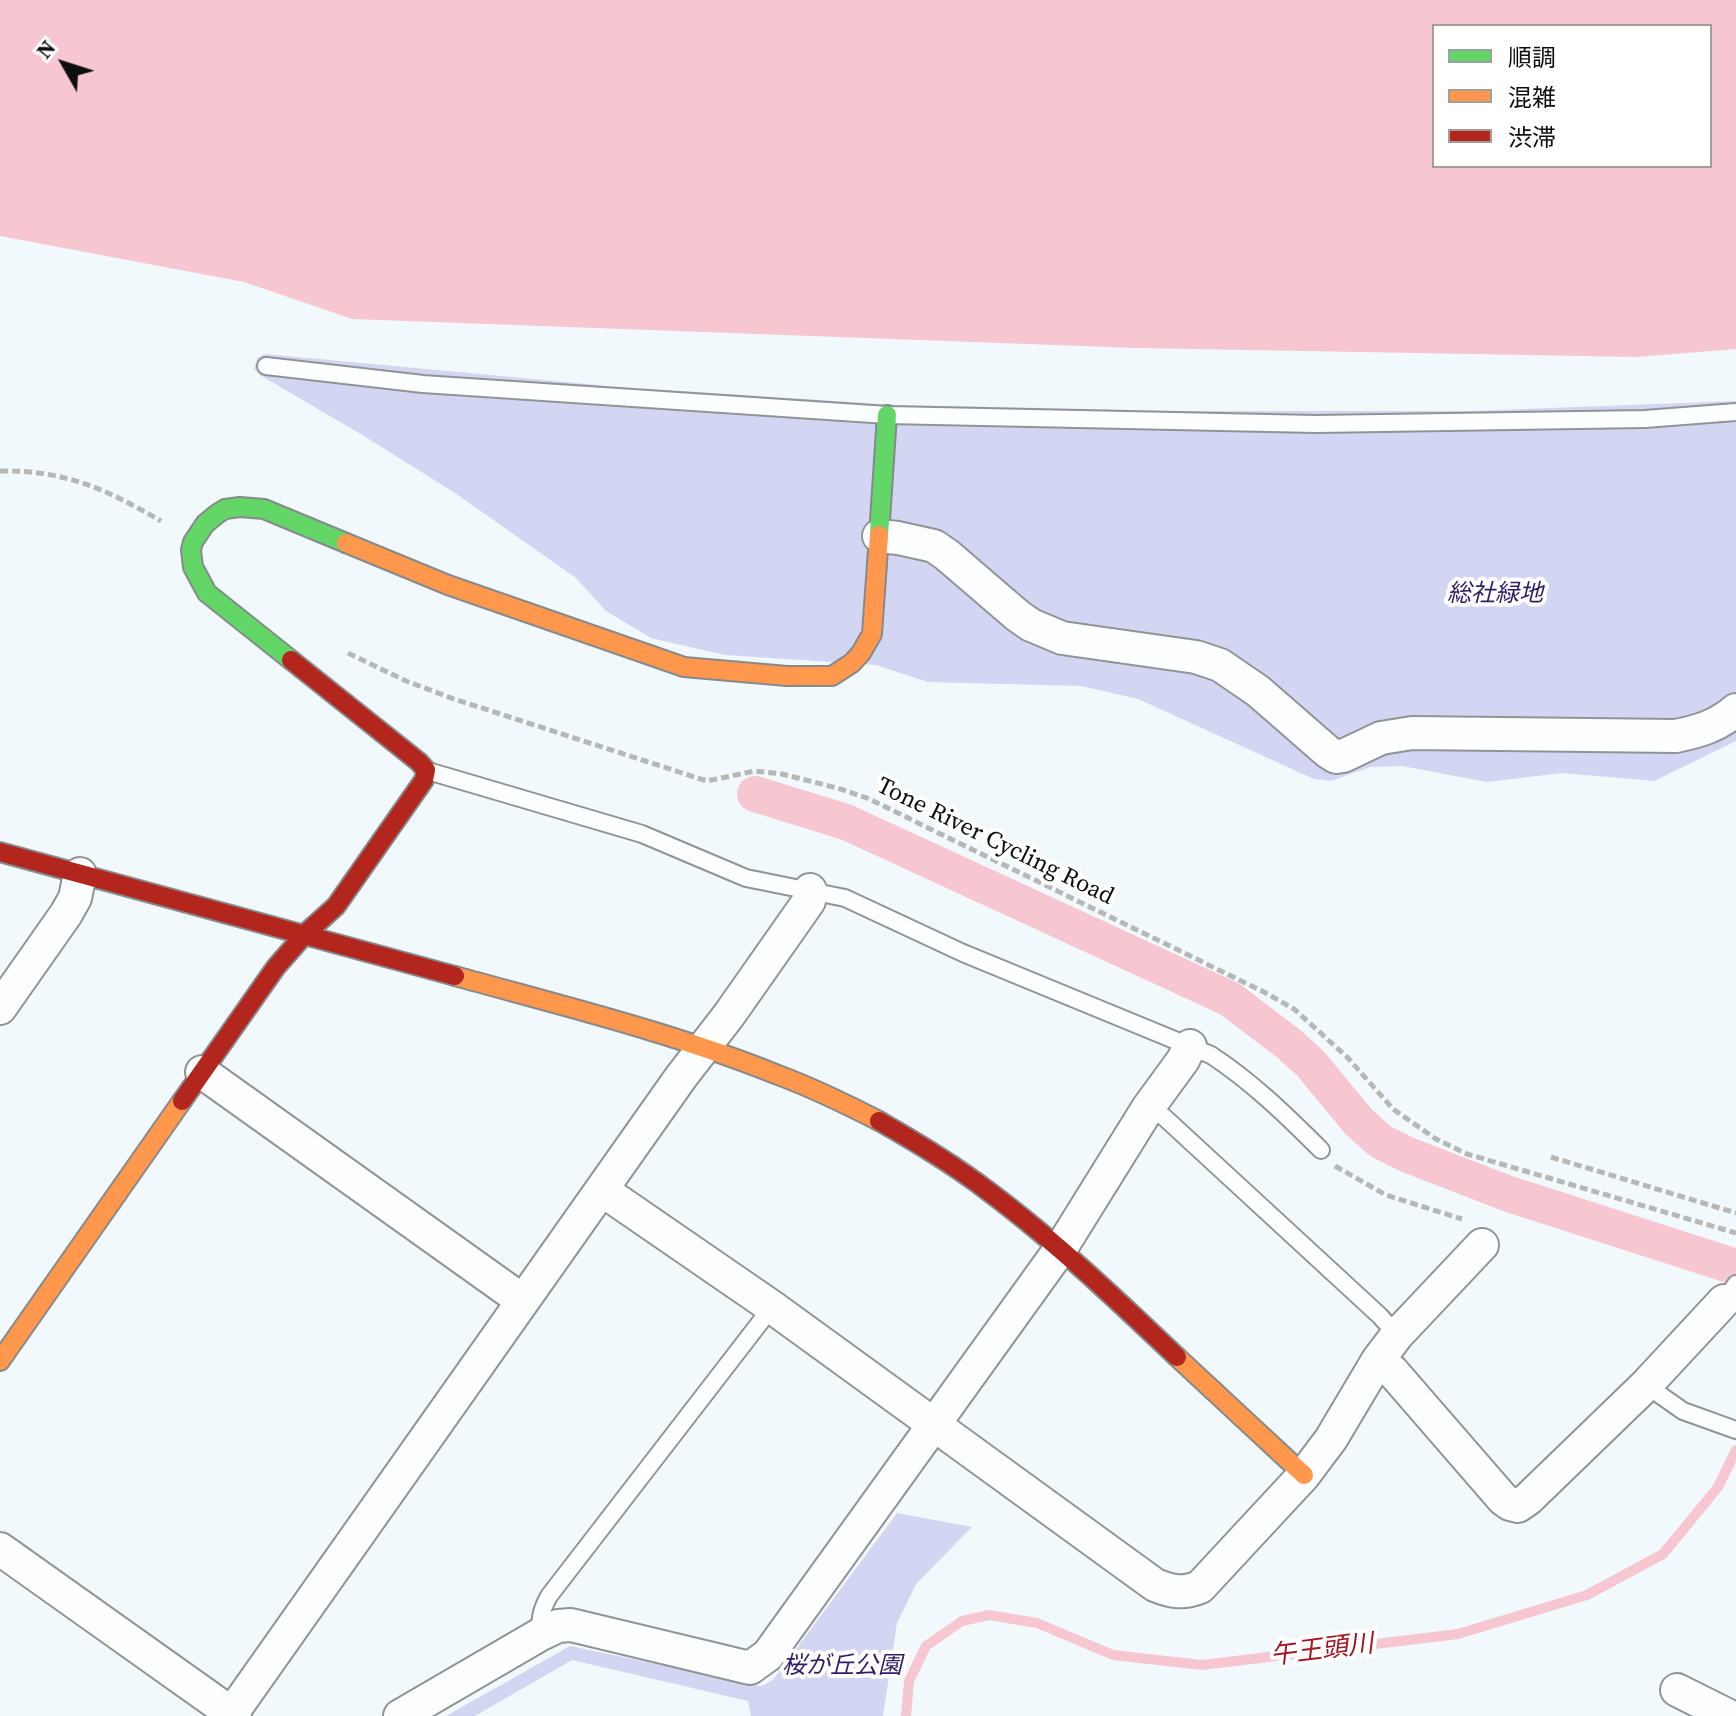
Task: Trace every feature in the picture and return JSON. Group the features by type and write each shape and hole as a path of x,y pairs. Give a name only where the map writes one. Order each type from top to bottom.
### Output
{"street":[{"path":"0,1361 276,967 305,934 336,906 424,780 426,770 419,762 207,593 196,578 190,552 202,527 224,509 264,509 448,585 684,667 787,676 832,676 852,663 872,634 887,415"},
{"path":"879,536 934,546 1018,616 1062,638 1196,657 1220,665 1258,691 1336,757 1381,738 1412,733 1676,736 1704,730 1736,710"},
{"path":"0,852 704,1047 777,1073 850,1106 927,1148 988,1190 1061,1248 1304,1475"},
{"path":"0,1008 66,914 75,898 80,874"},
{"path":"0,1549 232,1715 809,901 810,890"},
{"path":"400,1716 558,1626 571,1625 750,1668 768,1655 1061,1248 1190,1046"},
{"path":"202,1072 523,1301"},
{"path":"602,1190 772,1307 1155,1585 1179,1593 1200,1587 1304,1475 1331,1439 1378,1360 1397,1335 1482,1245"},
{"path":"1378,1360 1392,1371 1503,1499 1518,1506 1646,1385 1730,1293"},
{"path":"1677,1690 1729,1716"}],"lane":[{"path":"266,366 423,384 887,415 1316,424 1645,419 1736,412"},
{"path":"426,770 642,834 746,878 845,898 963,953 1211,1055 1278,1106 1321,1150"},
{"path":"1148,1108 1164,1117 1397,1335"},
{"path":"541,1634 539,1621 549,1596 772,1307"},
{"path":"1646,1385 1683,1411 1736,1430"}],"path":[{"path":"0,471 54,475 82,481 167,524"},
{"name":"Tone River Cycling Road","path":"347,652 406,681 454,699 707,781 755,771 782,774 867,798 1294,1009 1347,1057 1393,1109 1436,1139 1467,1154 1736,1233"},
{"path":"1321,1150 1334,1165 1386,1195 1477,1222 1488,1234 1482,1245"},
{"path":"1551,1157 1736,1213"}],"green space":[{"name":"総社緑地","path":"265,354 619,387 898,405 1183,411 1472,411 1736,401 1736,741 1654,781 1562,773 1487,782 1402,766 1370,767 1331,781 1314,779 1138,699 1081,686 928,682 876,665 725,655 651,638 606,611 576,578 455,493 260,375 254,369 257,358"},
{"name":"桜が丘公園","path":"897,1513 972,1527 916,1584 897,1623 883,1716 751,1716 748,1701 572,1660 475,1716 446,1716 570,1646 761,1686 773,1680"}],"shaded area":[{"path":"0,0 1736,0 1736,349 1636,357 1135,348 352,319 244,282 0,236"}],"waterway":[{"path":"755,794 846,822 1230,999 1311,1064 1358,1121 1380,1141 1408,1155 1509,1194 1736,1267"},
{"name":"午王頭川","path":"906,1716 909,1681 926,1646 962,1621 989,1615 1037,1623 1113,1655 1202,1665 1458,1634 1587,1595 1663,1554 1718,1487 1736,1450"}],"traffic: fast":[{"path":"879,535 887,415"},
{"path":"291,660 207,593 193,567 193,542 205,524 217,514 225,509 240,507 264,509 346,543"}],"traffic: slow":[{"path":"346,543 448,585 684,667 787,676 832,676 852,663 872,634 879,535"},
{"path":"455,976 699,1046 804,1085 879,1121"},
{"path":"0,1361 182,1101"},
{"path":"1177,1357 1304,1475"}],"traffic: jam":[{"path":"182,1101 276,967 305,934 336,906 424,780 426,770 419,762 291,660"},
{"path":"0,852 455,976"},
{"path":"879,1121 921,1145 1013,1210 1085,1271 1177,1357"}]}
